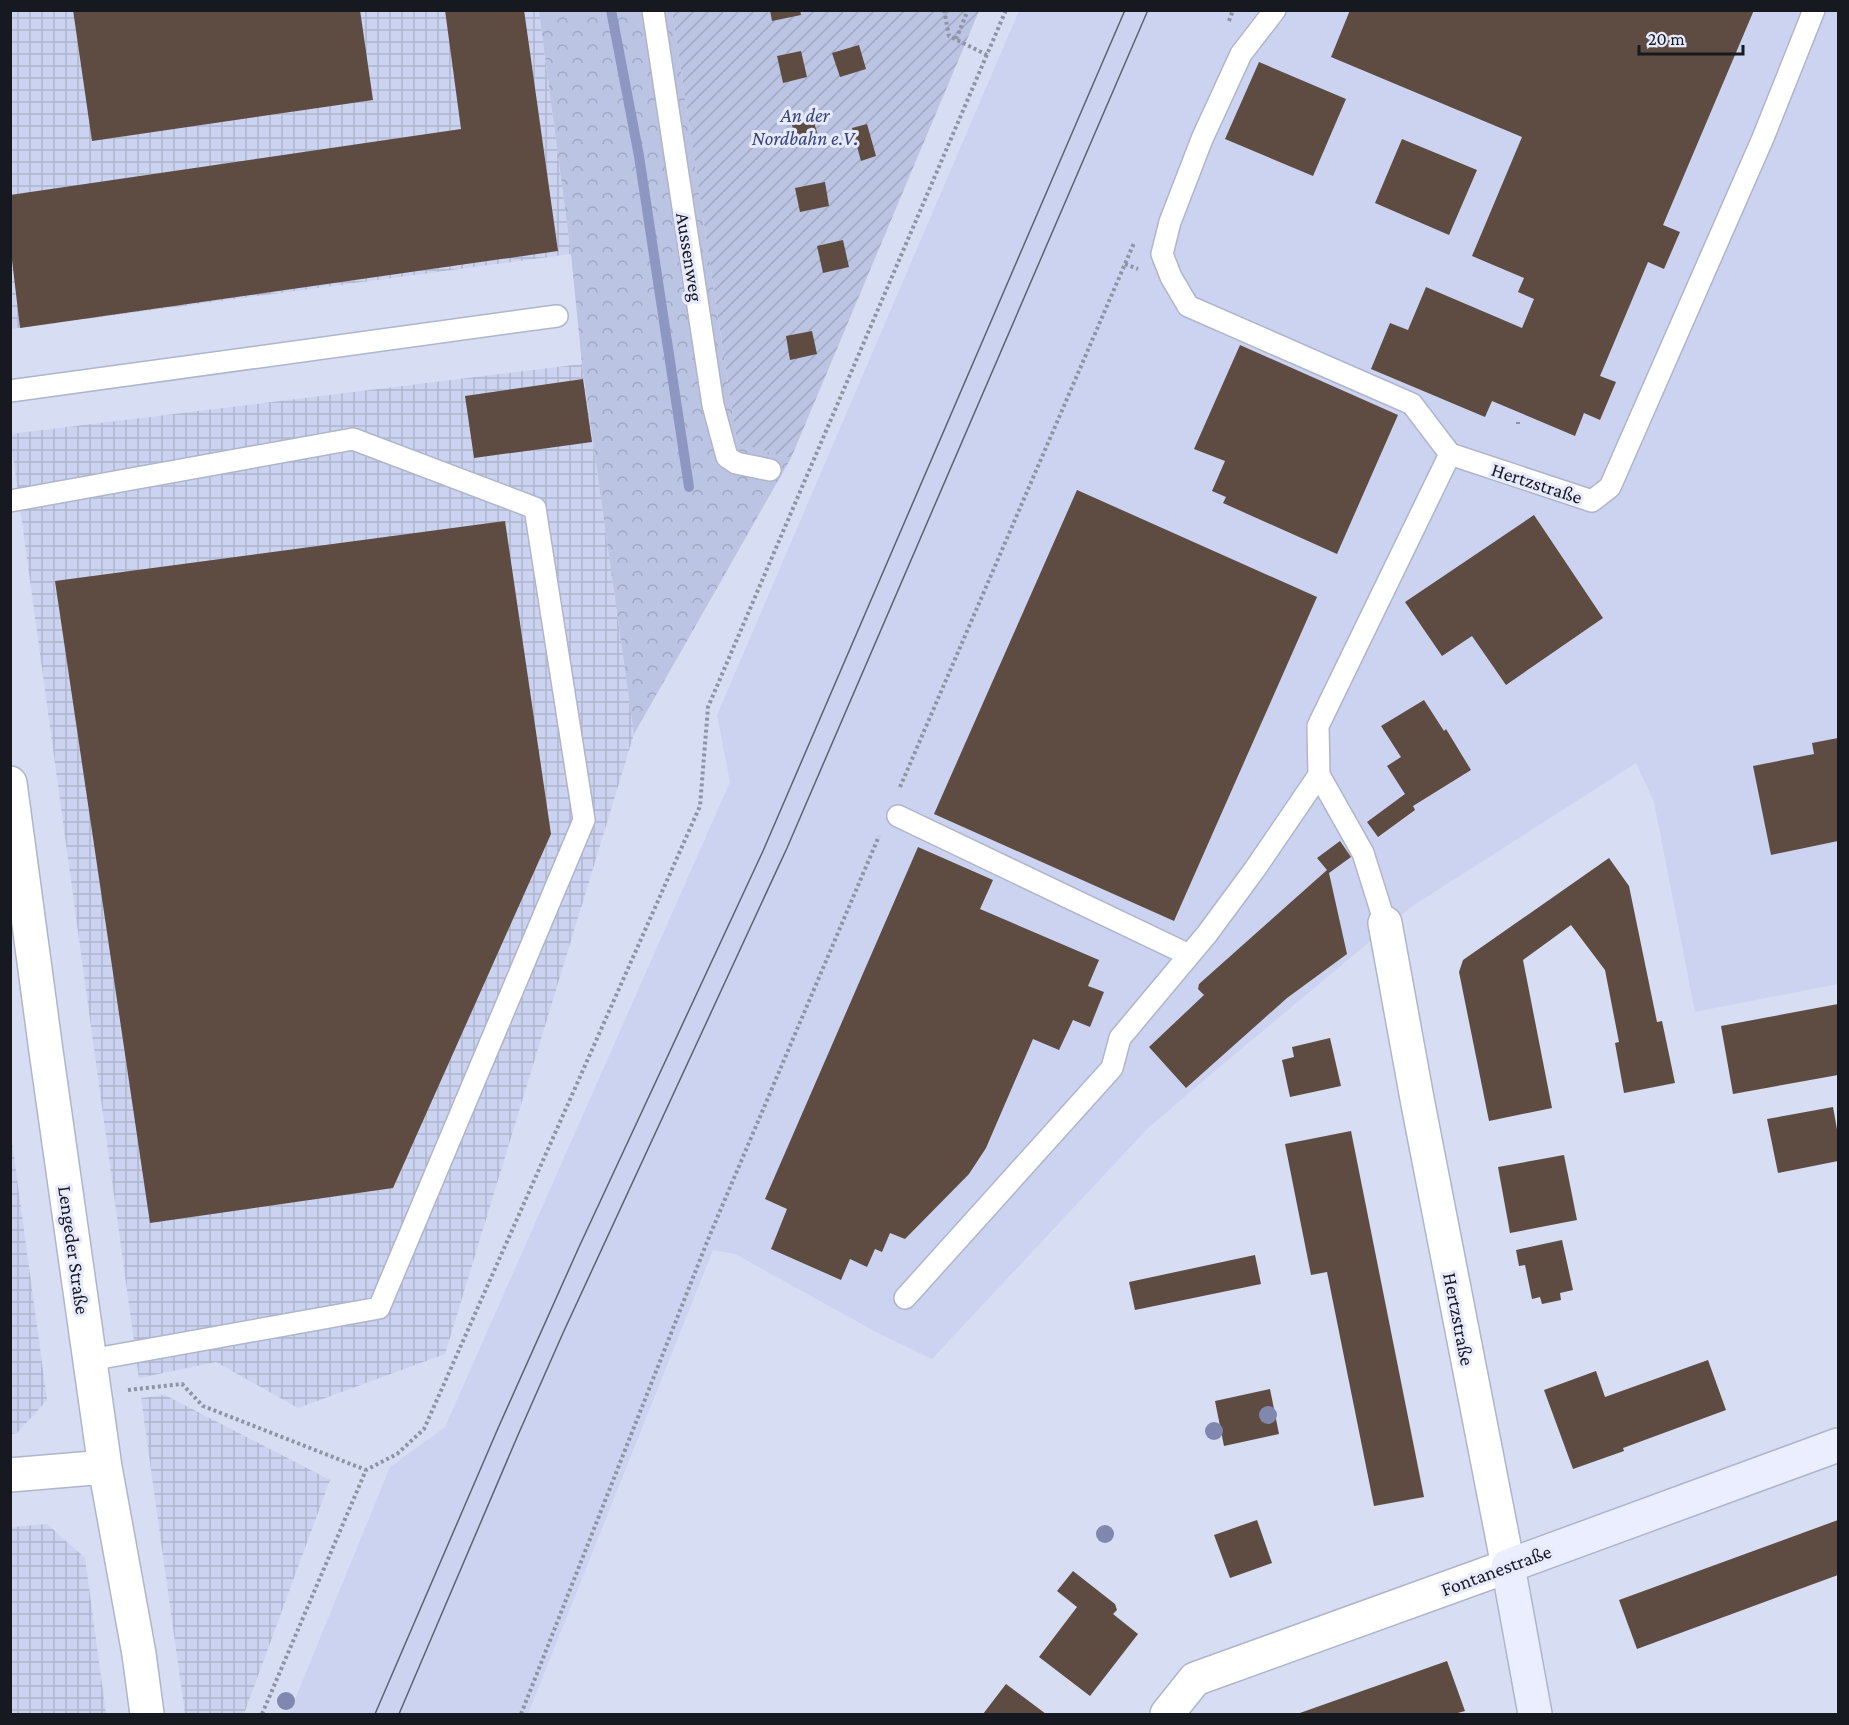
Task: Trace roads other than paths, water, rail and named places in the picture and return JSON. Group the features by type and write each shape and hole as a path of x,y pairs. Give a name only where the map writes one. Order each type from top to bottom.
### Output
{"street":[{"name":"Lengeder Straße","path":"10,783 105,1467 139,1654 147,1714"},
{"name":"Hertzstraße","path":"1384,920 1535,1714"},
{"name":"Fontanestraße","path":"1167,1714 1195,1679 1839,1445"},
{"path":"10,1475 105,1467"}],"lane":[{"name":"Aussenweg","path":"653,10 713,405 727,457 736,463 770,470"},
{"path":"1275,10 1241,54 1202,139 1170,222 1162,254 1171,277 1188,306 1413,404 1450,454"},
{"name":"Hertzstraße","path":"1384,920 1363,853 1319,775 1318,726 1450,454 1592,501 1610,487 1763,138 1815,10"},
{"path":"10,391 557,316"},
{"path":"10,501 352,439 535,508 584,820 379,1308 90,1360"},
{"path":"905,1298 1112,1068 1120,1038 1189,955 1255,869 1319,775"},
{"path":"898,816 1189,955"}],"waterway":[{"path":"611,10 639,156 689,487"}],"tram line":[{"path":"375,1714 579,1247 763,851 1125,10"},
{"path":"399,1714 563,1333 787,848 1148,10"}],"park label":[{"name":"An der Nordbahn e.V.","path":"805,126"}]}
